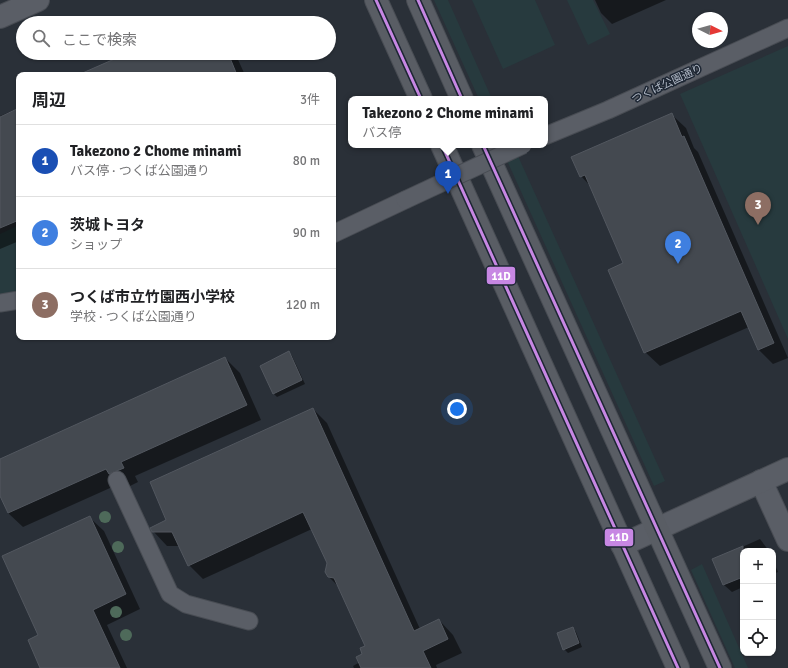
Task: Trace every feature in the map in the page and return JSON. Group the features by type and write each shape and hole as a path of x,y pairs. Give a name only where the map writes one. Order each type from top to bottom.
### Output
{"main road":[{"path":"376,0 420,96"},
{"path":"418,0 461,96"},
{"path":"443,148 678,668"},
{"path":"484,148 720,668"}],"street":[{"path":"0,17 38,0"},
{"name":"つくば公園通り","path":"548,135 608,110 788,28"},
{"path":"340,231 517,148"},
{"path":"0,303 16,300"},
{"path":"622,545 658,530 788,469"},
{"path":"117,480 170,594 186,604 249,622"},
{"path":"761,481 788,540"}],"green space":[{"path":"434,0 448,0 491,96 478,96"},
{"path":"472,0 535,0 555,45 503,69"},
{"path":"567,0 593,0 610,34 588,45"},
{"path":"788,46 788,339 680,94"},
{"path":"501,148 514,148 665,481 654,486"},
{"path":"16,226 16,293 0,296 0,234"},
{"path":"702,564 740,650 740,656 743,656 748,668 735,668 691,570"}],"building":[{"path":"112,60 231,60 236,72 85,72"},
{"path":"16,109 16,221 0,228 0,117"},
{"path":"672,113 682,137 684,136 774,343 758,350 741,311 644,353 608,270 623,263 585,175 580,177 571,157"},
{"path":"289,351 302,380 273,394 260,366"},
{"path":"225,357 247,405 121,462 124,468 109,474 106,469 8,513 0,496 0,459"},
{"path":"313,408 414,631 439,619 448,639 423,651 431,668 361,668 356,657 362,654 360,648 365,646 334,578 328,577 325,572 327,563 303,512 188,566 172,532 152,532 150,528 166,520 150,482"},
{"path":"90,516 126,594 93,610 120,668 40,668 28,640 38,635 2,556"},
{"path":"743,546 743,548 740,548 740,578 723,585 712,559"},
{"path":"573,627 579,643 563,650 557,633"}],"transit line":[{"name":"11D","path":"376,0 420,96"},
{"name":"11D","path":"418,0 461,96"},
{"name":"11D","path":"443,148 678,668"},
{"name":"11D","path":"484,148 720,668"}],"place":[{"name":"Takezono 2 Chome minami","path":"448,194"},
{"name":"つくば市立竹園西小学校","path":"758,225"},
{"name":"茨城トヨタ","path":"678,264"}]}
